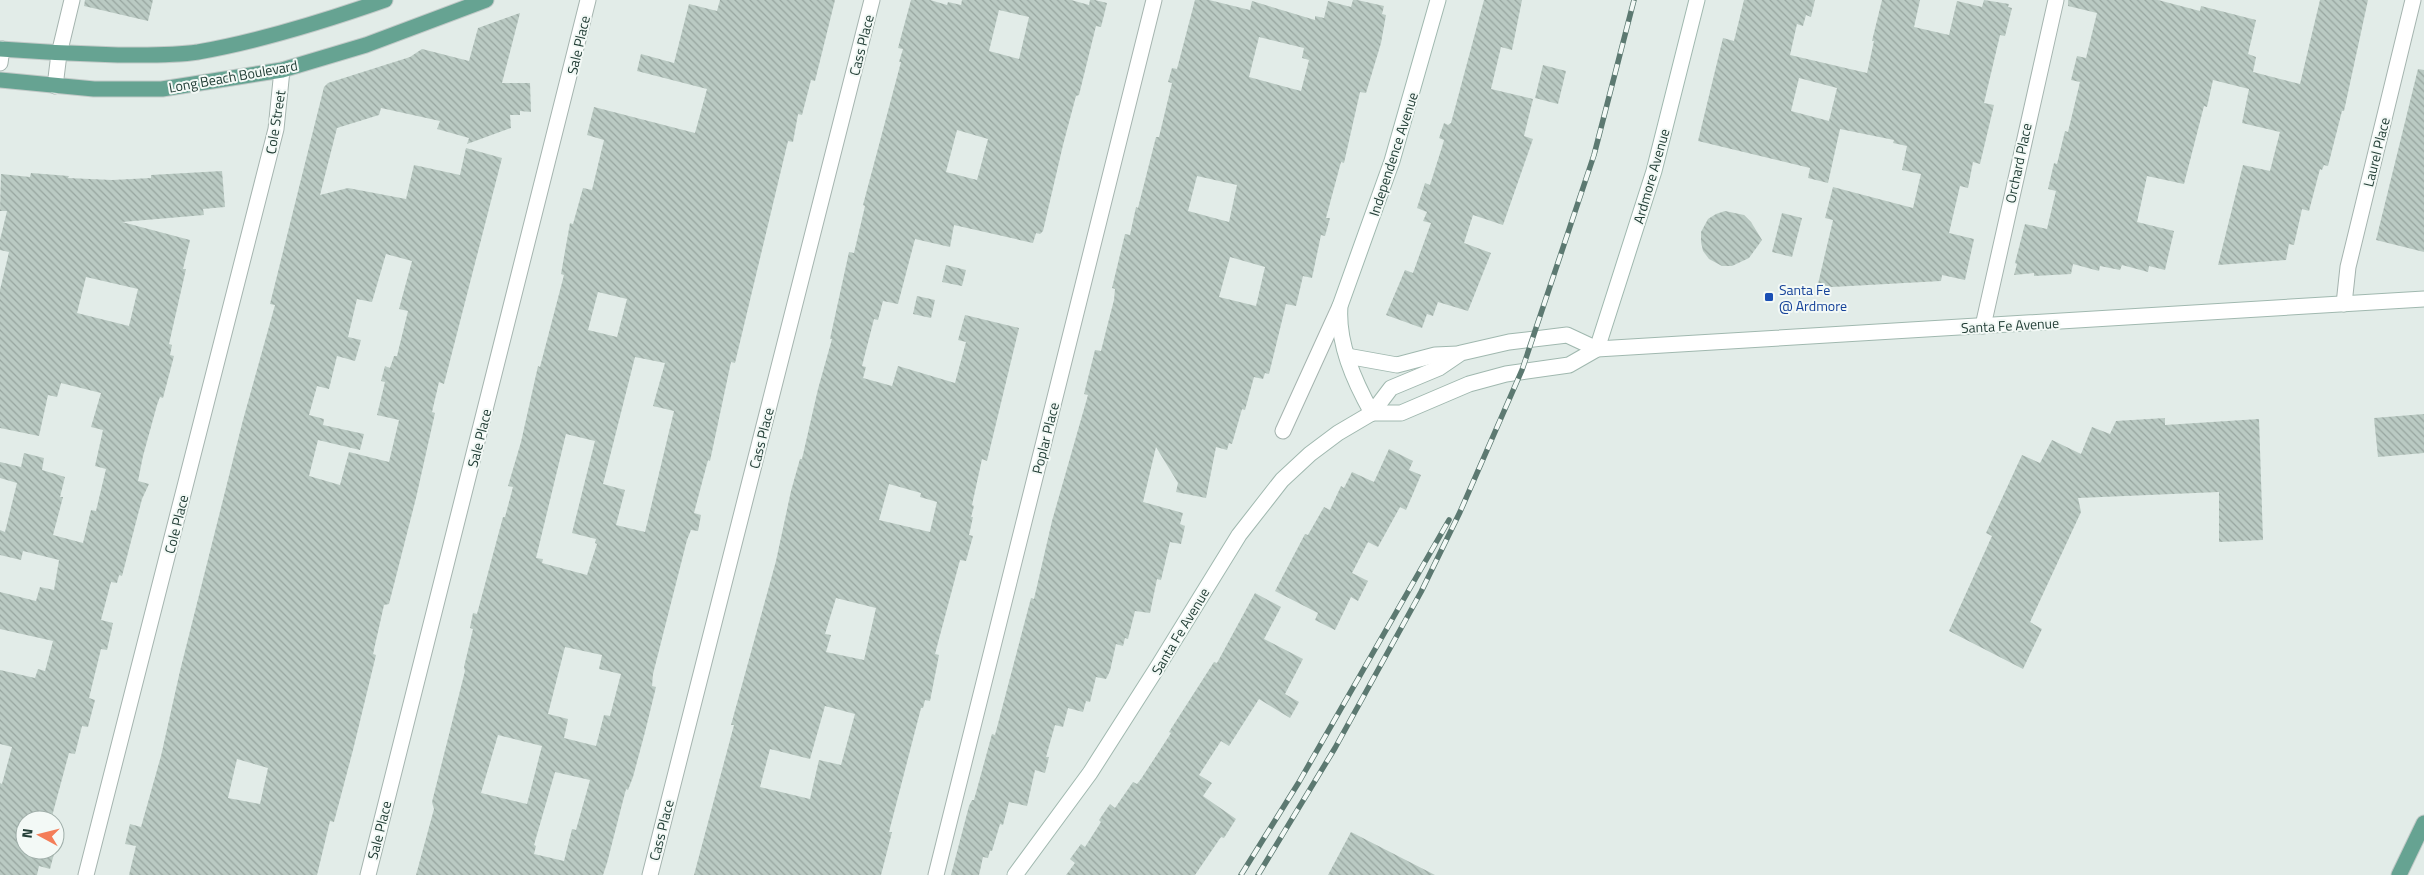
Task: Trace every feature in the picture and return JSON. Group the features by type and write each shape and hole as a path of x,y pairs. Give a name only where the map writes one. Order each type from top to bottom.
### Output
{"main road":[{"path":"1,54 162,56 198,52 275,34 385,0"},
{"name":"Long Beach Boulevard","path":"0,80 55,86 162,89 282,70 366,45 486,0"},
{"path":"2400,875 2424,823"}],"street":[{"path":"55,86 59,54 72,0"},
{"name":"Sale Place","path":"368,875 588,0"},
{"name":"Cass Place","path":"650,875 872,0"},
{"name":"Poplar Place","path":"936,875 1154,0"},
{"name":"Independence Avenue","path":"1283,431 1340,306 1392,161 1438,0"},
{"name":"Ardmore Avenue","path":"1597,349 1654,172 1697,0"},
{"name":"Orchard Place","path":"1983,326 2056,0"},
{"name":"Laurel Place","path":"2344,304 2348,267 2413,0"},
{"name":"Cole Street","path":"266,172 276,129 282,70"},
{"name":"Cole Place","path":"86,875 266,172"},
{"name":"Santa Fe Avenue","path":"1372,413 1401,413 1469,384 1506,374 1569,365 1597,349 2424,299"},
{"name":"Independence Avenue","path":"1340,306 1338,322 1347,356 1361,393 1372,413"},
{"name":"Santa Fe Avenue","path":"1015,875 1090,773 1239,534 1282,480 1310,454 1372,413 1390,388 1439,368 1460,354 1509,342 1567,335 1597,349"},
{"path":"1347,356 1397,365 1435,355 1460,354"}],"building":[{"path":"85,0 153,0 148,21 84,6"},
{"path":"720,0 835,0 815,81 811,80 802,115 798,114 793,142 788,141 735,363 731,362 710,461 708,460 694,513 701,515 698,531 691,530 687,540 653,674 652,686 656,687 645,732 633,777 628,790 626,789 603,875 416,875 434,809 432,802 465,671 464,667 473,629 470,628 473,613 477,614 503,517 505,517 513,487 508,486 521,442 538,366 540,367 564,275 561,274 570,223 573,224 583,188 592,190 604,140 587,135 594,107 695,133 707,89 637,71 641,54 674,63 689,4 717,11","holes":["598,292 627,299 617,337 588,330","635,357 665,363 653,406 674,411 645,532 616,525 625,490 603,484","566,434 595,441 572,533 596,539 595,543 597,544 587,575 542,563 543,559 536,558","565,647 602,655 599,669 621,674 610,716 604,715 596,746 564,738 568,719 548,714","498,735 542,746 527,804 481,793","555,772 590,780 576,830 572,829 564,861 534,854 536,846 534,845"]},
{"path":"911,0 930,0 947,5 948,2 961,5 962,0 1071,0 1089,5 1090,0 1095,0 1107,3 1101,27 1096,26 1079,95 1076,96 1043,231 1040,234 1036,233 1033,243 954,225 950,247 915,239 898,304 883,301 878,320 874,319 862,366 866,367 863,378 892,386 898,366 955,383 966,342 958,340 965,315 1019,328 987,461 982,459 972,505 974,506 971,517 973,517 969,535 973,536 966,561 960,560 935,654 939,655 930,701 925,700 923,708 921,708 889,832 892,832 881,875 694,875 734,725 731,725 776,561 791,491 800,459 802,459 832,339 830,339 849,252 854,253 865,206 863,205 901,62 899,62 903,49 898,48","holes":["999,10 1029,17 1019,59 989,51","957,130 988,139 977,180 946,172","889,484 921,493 920,497 937,502 930,532 879,520","836,598 876,608 864,660 826,652 831,635 825,634","825,706 855,714 841,765 819,760 810,799 760,787 770,749 810,759"]},
{"path":"1195,0 1209,0 1250,10 1252,1 1315,20 1315,16 1324,18 1328,1 1351,7 1353,0 1384,6 1382,14 1386,15 1381,43 1366,93 1360,92 1344,163 1341,162 1326,218 1330,218 1325,236 1321,235 1312,278 1303,276 1296,306 1286,304 1269,374 1265,373 1263,379 1254,377 1245,410 1242,409 1232,444 1229,443 1227,450 1216,447 1206,498 1176,492 1178,483 1156,447 1143,502 1183,513 1180,524 1185,526 1181,544 1170,542 1161,580 1157,579 1150,613 1135,611 1128,639 1125,638 1123,646 1116,644 1110,671 1106,679 1096,677 1090,702 1086,701 1083,712 1068,708 1063,727 1055,725 1046,757 1049,757 1045,773 1035,770 1027,806 1009,802 1003,825 1000,824 988,858 983,857 979,875 951,875 969,806 972,800 974,800 992,734 995,735 1031,598 1034,599 1052,521 1088,395 1084,394 1095,350 1101,351 1114,300 1115,289 1112,288 1125,234 1130,235 1156,137 1159,137 1172,83 1168,82 1172,68 1177,69","holes":["1259,37 1304,48 1302,58 1309,60 1301,91 1249,77","1197,176 1237,185 1229,222 1188,211","1230,257 1265,267 1256,306 1219,297"]},
{"path":"1484,0 1522,0 1512,50 1501,47 1491,89 1533,99 1524,136 1533,139 1503,225 1473,215 1464,243 1491,253 1468,311 1438,302 1433,316 1427,314 1422,328 1386,315 1405,270 1413,273 1431,223 1423,221 1427,212 1417,208 1425,183 1430,185 1444,140 1439,138 1444,123 1448,125 1451,123"},
{"path":"1744,0 1815,0 1811,17 1806,15 1803,26 1797,24 1790,55 1867,73 1874,41 1872,41 1882,0 1920,0 1914,27 1949,35 1957,1 1982,7 1984,0 2009,4 2008,7 2012,8 2005,36 2000,35 1984,103 1994,105 1980,164 1973,162 1968,188 1960,186 1949,233 1974,239 1965,280 1942,275 1941,281 1832,287 1818,284 1833,220 1825,218 1833,187 1913,208 1921,174 1902,170 1907,146 1893,143 1894,140 1840,129 1828,183 1808,178 1810,168 1698,141 1723,38 1734,41","holes":["1799,78 1837,88 1829,121 1791,111"]},
{"path":"2068,0 2158,0 2200,11 2201,6 2256,20 2248,54 2256,57 2253,72 2300,84 2320,0 2368,0 2344,111 2342,111 2328,166 2324,165 2322,170 2320,169 2309,211 2302,209 2294,245 2289,244 2286,260 2218,265 2243,165 2270,171 2280,132 2242,123 2249,89 2213,80 2207,107 2204,106 2184,184 2147,176 2137,222 2174,231 2165,270 2149,266 2148,272 2122,265 2120,270 2100,266 2099,271 2073,264 2071,274 2034,276 2034,273 2014,275 2017,264 2015,263 2025,224 2047,229 2056,191 2048,189 2054,163 2057,164 2065,131 2068,132 2080,82 2071,80 2077,56 2086,58 2097,13 2068,6"},
{"path":"520,13 502,83 530,83 531,112 520,111 520,115 510,115 511,128 467,144 469,138 437,129 440,121 381,108 379,115 337,128 320,195 348,188 406,199 414,165 460,175 466,148 502,158 444,384 439,382 432,412 435,413 416,498 389,604 384,605 373,654 376,655 353,750 334,822 330,821 317,875 129,875 136,846 125,844 130,824 141,827 161,756 180,671 243,420 275,305 270,304 324,87 328,83 410,57 422,49 469,61 478,28","holes":["386,254 412,261 399,309 408,311 397,356 394,356 390,368 385,366 381,381 385,382 377,415 399,420 389,462 349,452 340,485 309,476 318,440 360,450 364,434 323,425 324,419 309,415 317,386 329,389 337,356 355,361 361,340 348,337 357,299 372,302","237,759 268,768 260,804 228,798"]},
{"path":"1543,65 1566,71 1558,104 1535,98"},
{"path":"2418,69 2424,70 2424,252 2376,240"},
{"path":"222,171 225,207 203,209 204,215 122,222 190,240 183,269 186,269 169,344 172,345 170,355 174,356 163,398 160,397 157,405 138,481 149,484 142,499 122,576 119,575 117,583 111,582 101,620 113,623 107,650 101,649 89,698 95,700 88,727 82,726 75,754 69,753 54,810 15,810 15,860 52,860 50,869 39,866 37,875 0,875 0,783 2,784 12,747 0,744 0,670 35,678 38,669 45,671 53,641 0,629 0,592 36,601 40,587 54,590 59,560 23,551 21,560 0,555 0,530 5,532 17,483 0,478 0,462 21,467 24,453 44,458 42,470 65,477 60,497 63,497 53,535 83,543 91,510 96,511 106,469 95,466 103,430 91,427 101,393 61,383 57,397 48,395 39,436 0,428 0,290 9,252 0,250 0,240 7,211 0,211 1,174 30,177 31,173 69,176 68,178 112,180 151,178 151,175","holes":["86,277 138,289 129,326 77,313"]},
{"path":"1725,211 1744,215 1751,222 1762,240 1749,258 1732,266 1722,266 1709,259 1703,251 1701,242 1701,232 1708,219"},
{"path":"1782,213 1802,218 1792,257 1772,252"},
{"path":"946,265 966,270 962,286 942,282"},
{"path":"917,296 935,300 931,318 913,314"},
{"path":"2424,414 2424,453 2378,457 2374,418"},
{"path":"2165,418 2165,425 2259,419 2263,540 2219,542 2219,492 2078,498 2081,512 2030,622 2042,629 2023,669 1949,631 1992,536 1986,533 2022,455 2040,463 2052,440 2081,454 2092,427 2110,434 2116,421"},
{"path":"1389,449 1413,461 1409,470 1421,475 1406,510 1400,507 1378,547 1368,542 1352,573 1368,581 1358,601 1351,597 1335,630 1315,620 1318,613 1275,591 1305,534 1308,535 1324,507 1330,510 1341,486 1344,488 1352,472 1374,482"},
{"path":"1255,593 1281,607 1264,639 1303,659 1285,694 1299,702 1290,718 1259,699 1229,746 1221,741 1199,775 1212,783 1203,796 1236,819 1224,838 1221,837 1195,875 1066,875 1075,863 1070,859 1081,844 1085,847 1110,804 1115,808 1133,782 1137,784 1141,779 1214,662 1217,663"},
{"path":"1351,832 1435,875 1328,875"}],"railway":[{"path":"1258,875 1335,748 1421,592 1460,512 1522,370 1594,155 1634,0"},
{"path":"1241,875 1299,782 1449,520"}],"place":[{"name":"Santa Fe @ Ardmore","path":"1769,297"}]}
